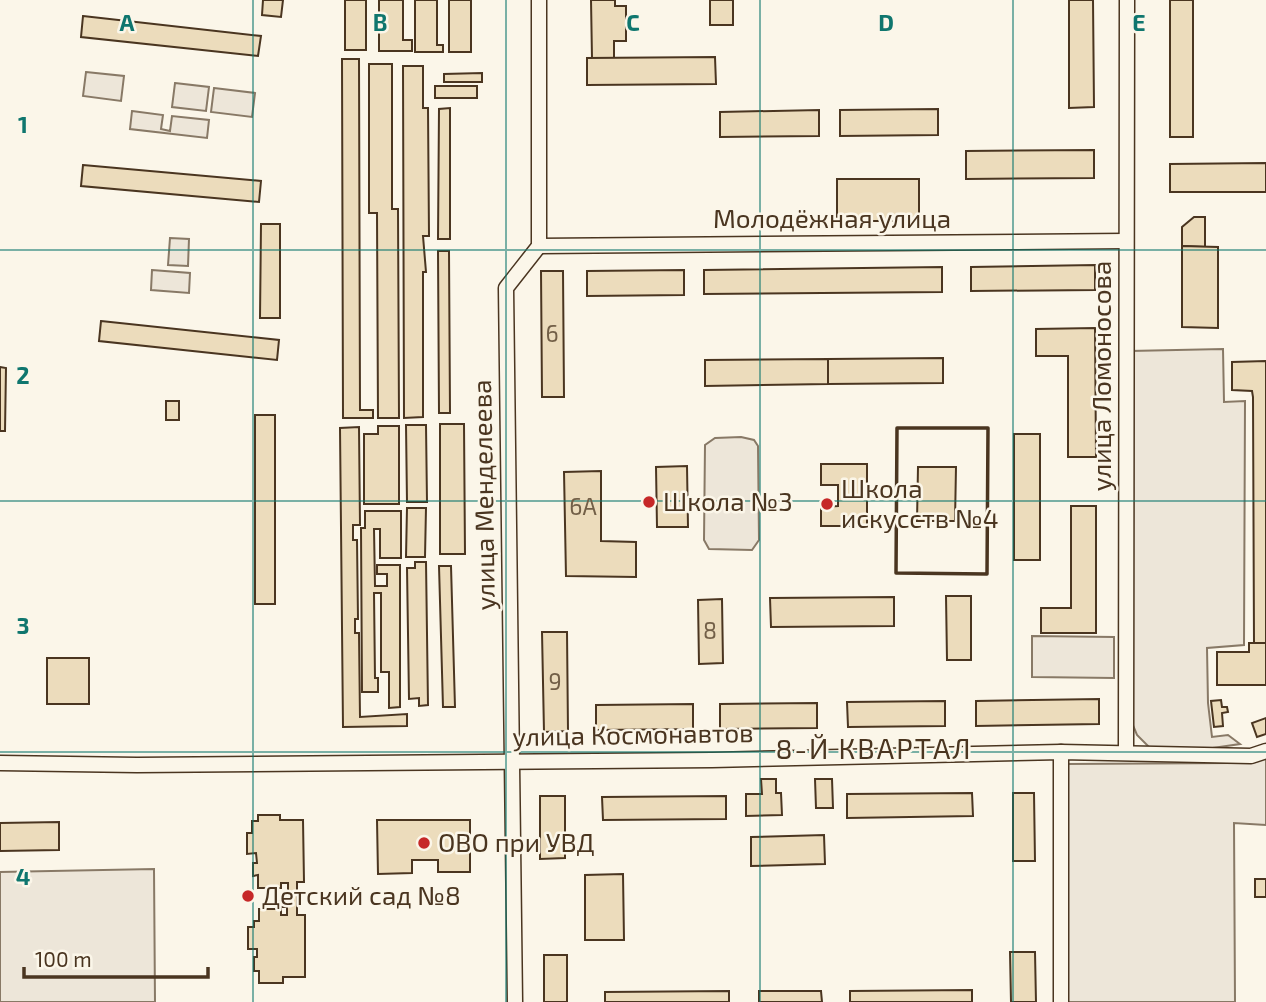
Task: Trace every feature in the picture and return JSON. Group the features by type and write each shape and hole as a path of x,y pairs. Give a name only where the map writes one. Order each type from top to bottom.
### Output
{"street":[{"path":"539,0 539,246"},
{"name":"улица Ломоносова","path":"1126,752 1127,0"},
{"name":"Молодёжная улица","path":"539,246 1126,241"},
{"name":"улица Менделеева","path":"515,1002 506,288 539,246"},
{"name":"улица Космонавтов","path":"0,763 136,765 712,760 1061,752 1251,756 1266,751"},
{"path":"1061,752 1061,1002"}],"shaded area":[{"path":"86,72 124,76 121,101 83,96"},
{"path":"175,83 209,87 206,111 172,107"},
{"path":"214,88 255,93 252,117 211,112"},
{"path":"132,111 163,115 161,129 170,131 172,116 209,120 207,138 130,129"},
{"path":"170,238 189,239 188,266 168,265"},
{"path":"152,270 190,273 189,293 151,290"},
{"path":"1223,349 1224,402 1245,401 1244,645 1207,648 1208,703 1212,737 1228,735 1240,744 1199,750 1149,747 1137,735 1132,723 1130,351"},
{"path":"741,437 754,440 758,446 759,540 752,550 709,549 704,540 705,445 715,438"},
{"path":"1032,636 1114,637 1114,678 1032,677"},
{"path":"1266,757 1266,825 1234,823 1235,1002 1066,1002 1065,764 1234,763"},
{"path":"154,869 155,1002 0,1002 0,872"}],"building":[{"path":"263,0 283,0 281,17 262,15"},
{"path":"345,0 366,0 366,50 345,50"},
{"path":"379,0 403,0 403,40 412,40 412,51 379,51"},
{"path":"415,0 437,0 437,45 443,45 443,52 415,52"},
{"path":"449,0 471,0 471,52 449,52"},
{"path":"591,0 615,0 615,6 626,6 626,41 614,41 614,58 592,58"},
{"path":"710,0 733,0 733,25 710,25"},
{"path":"1069,0 1093,0 1094,107 1069,108"},
{"path":"1170,0 1193,0 1193,137 1170,137"},
{"path":"83,16 261,36 258,56 81,37"},
{"path":"715,57 716,84 587,85 587,58"},
{"path":"342,59 359,59 360,410 373,410 373,418 343,418"},
{"path":"369,64 392,64 392,209 398,209 399,418 378,418 377,213 369,213"},
{"path":"403,66 423,66 423,108 428,108 429,236 423,236 426,272 423,272 423,417 404,418"},
{"path":"482,73 482,82 444,82 444,74"},
{"path":"435,86 477,86 477,98 435,98"},
{"path":"450,108 450,239 438,239 439,109"},
{"path":"938,109 938,135 840,136 840,110"},
{"path":"819,110 819,136 720,137 720,112"},
{"path":"1094,150 1094,178 966,179 966,151"},
{"path":"1266,163 1266,192 1170,192 1170,164"},
{"path":"83,165 261,181 259,202 81,186"},
{"path":"837,179 919,179 919,221 837,221"},
{"path":"1194,217 1205,217 1205,247 1182,246 1182,227"},
{"path":"261,224 280,224 280,318 260,318"},
{"path":"1182,246 1218,247 1218,328 1182,327"},
{"path":"438,251 449,251 450,413 439,413"},
{"path":"1095,265 1095,290 971,291 971,267"},
{"path":"942,267 942,292 704,294 704,270"},
{"path":"684,270 684,295 587,296 587,271"},
{"path":"541,271 563,271 564,397 542,397"},
{"path":"101,321 279,340 277,360 99,341"},
{"path":"1095,328 1096,457 1068,457 1068,356 1036,356 1036,329"},
{"path":"943,358 943,383 828,384 828,359"},
{"path":"828,359 828,384 705,386 705,360"},
{"path":"1266,361 1266,643 1254,643 1253,397 1252,391 1232,390 1232,362"},
{"path":"0,367 6,368 5,431 0,431"},
{"path":"166,401 179,401 179,420 166,420"},
{"path":"255,415 275,415 275,604 255,604"},
{"path":"440,424 464,424 465,554 440,554"},
{"path":"406,425 426,425 427,502 407,502"},
{"path":"378,426 399,426 399,504 364,504 364,434 378,434"},
{"path":"359,427 360,525 353,525 353,540 357,540 358,619 355,619 355,633 359,633 360,717 407,714 407,726 343,727 340,428"},
{"path":"1014,434 1040,434 1040,560 1014,560"},
{"path":"821,464 867,464 867,526 821,526 821,507 838,506 838,485 821,485"},
{"path":"687,466 688,527 657,527 656,467"},
{"path":"918,467 956,467 955,521 917,521"},
{"path":"601,471 601,541 636,542 636,577 566,576 564,472"},
{"path":"1071,506 1096,506 1096,633 1041,633 1041,608 1071,608"},
{"path":"407,508 426,508 425,557 406,557"},
{"path":"365,511 401,511 401,558 380,558 380,529 374,529 375,586 387,586 387,574 377,574 377,565 400,565 400,707 389,708 389,672 381,672 381,593 374,593 375,678 378,678 378,692 362,692 361,528 365,528"},
{"path":"415,562 426,562 428,705 419,706 419,698 409,699 407,568 415,568"},
{"path":"439,566 451,566 455,707 443,707"},
{"path":"946,596 971,596 971,660 947,660"},
{"path":"894,597 894,626 771,627 770,598"},
{"path":"722,599 723,663 699,664 698,600"},
{"path":"542,632 567,632 568,731 544,732"},
{"path":"1249,643 1266,643 1266,685 1217,685 1217,652 1249,652"},
{"path":"47,658 89,658 89,704 47,704"},
{"path":"1099,699 1099,724 976,726 976,701"},
{"path":"1221,700 1222,707 1227,707 1228,712 1222,713 1223,726 1214,727 1211,701"},
{"path":"945,701 945,726 848,727 847,702"},
{"path":"817,703 817,728 720,729 720,704"},
{"path":"693,704 693,729 596,730 596,705"},
{"path":"1266,718 1266,734 1257,737 1252,723"},
{"path":"761,779 776,779 776,793 781,793 782,815 746,816 746,794 762,794"},
{"path":"815,779 832,779 833,808 816,808"},
{"path":"972,793 973,816 847,818 847,794"},
{"path":"1013,793 1034,793 1035,861 1013,861"},
{"path":"540,796 565,796 565,858 540,859"},
{"path":"726,796 726,819 603,820 602,797"},
{"path":"258,815 280,815 280,820 303,820 304,882 297,882 297,915 305,915 305,977 283,977 283,983 259,983 259,971 254,971 257,949 248,949 248,927 254,927 254,921 259,921 259,909 281,909 281,915 287,915 287,907 280,907 280,898 288,898 288,883 281,883 281,888 258,888 258,875 253,876 253,863 257,863 256,853 247,854 247,833 252,833 252,821 258,821"},
{"path":"377,820 470,820 470,872 438,872 438,860 412,860 412,873 378,874"},
{"path":"59,822 59,850 0,851 0,823"},
{"path":"824,835 825,864 751,866 751,837"},
{"path":"623,874 624,940 585,940 585,875"},
{"path":"1255,879 1266,879 1266,897 1255,897"},
{"path":"1010,952 1035,952 1036,1002 1011,1002"},
{"path":"544,955 567,955 567,1002 544,1002"},
{"path":"972,990 972,1002 850,1002 850,991"},
{"path":"729,991 729,1002 605,1002 605,992"},
{"path":"759,991 821,991 822,1002 759,1002"}],"wall":[{"path":"897,428 988,428 987,574 896,573 897,428"}],"place":[{"name":"Школа №3","path":"649,502"},
{"name":"Школа искусств №4","path":"827,504"},
{"name":"ОВО при УВД","path":"424,843"},
{"name":"Детский сад №8","path":"248,896"}],"district":[{"name":"8-Й КВАРТАЛ","path":"874,749"}]}
